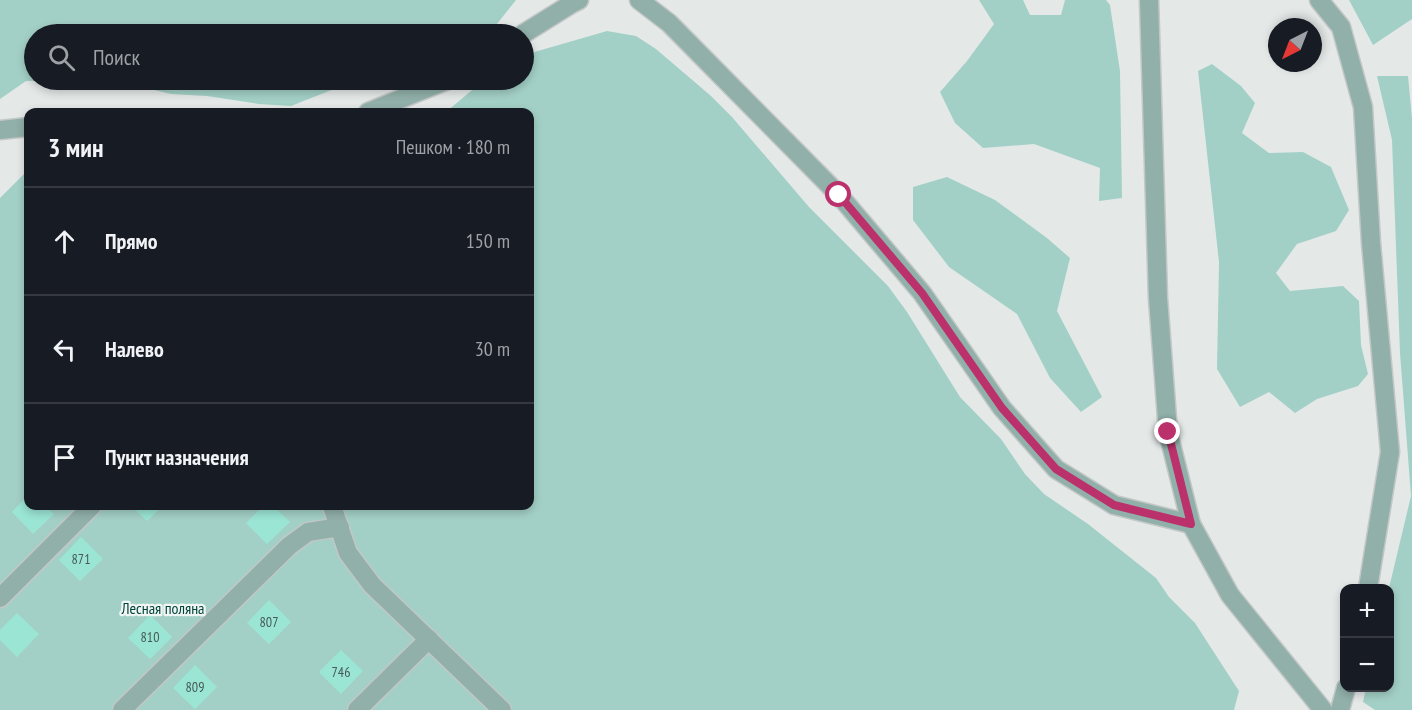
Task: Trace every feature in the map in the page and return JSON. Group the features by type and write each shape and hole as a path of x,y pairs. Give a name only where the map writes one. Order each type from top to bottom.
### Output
{"street":[{"path":"534,27 579,0"},
{"path":"639,0 669,23 839,195 922,293 1002,408 1056,469 1114,505 1191,524"},
{"path":"1149,0 1158,298 1168,432 1191,524 1230,595 1323,710"},
{"path":"1319,0 1341,27 1363,107 1371,243 1390,452 1369,584"},
{"path":"378,108 423,90"},
{"path":"0,130 24,127"},
{"path":"0,598 88,510"},
{"path":"334,510 348,553 372,585 502,710"},
{"path":"122,710 289,546 308,532 340,527"},
{"path":"357,710 429,639"},
{"path":"1340,710 1345,692"}],"green space":[{"path":"0,0 516,0 497,24 24,24 24,82 0,99"},
{"path":"979,0 1023,0 1030,15 1061,15 1065,0 1106,0 1110,5 1120,71 1122,198 1099,201 1100,168 1034,144 983,148 955,123 940,92 967,61 994,24"},
{"path":"1349,0 1412,0 1412,19 1373,45"},
{"name":"Лесная поляна","path":"607,31 636,36 656,49 711,96 732,117 809,207 888,286 960,397 1001,439 1025,474 1044,494 1088,524 1156,578 1169,597 1195,623 1239,691 1234,710 0,710 0,198 24,174 24,510 534,510 534,108 451,108 472,90 534,90 534,52"},
{"path":"1212,64 1241,86 1255,103 1242,133 1269,153 1303,152 1331,167 1349,210 1336,231 1297,244 1276,273 1290,291 1343,286 1359,301 1361,345 1368,374 1358,386 1317,399 1295,413 1269,392 1240,407 1217,369 1219,262 1198,71"},
{"path":"1377,76 1408,76 1412,118 1412,710 1375,710 1363,702 1365,692 1394,692 1394,584 1390,584 1411,496 1400,353 1392,140"},
{"path":"154,90 332,90 291,106 171,94"},
{"path":"947,177 995,200 1070,258 1057,311 1102,397 1081,412 1050,378 1017,314 949,267 913,220 913,187"}],"building":[{"path":"24,499 24,510 50,510 54,514 33,534 12,512"},
{"path":"135,510 159,510 147,521"},
{"path":"259,510 277,510 290,522 267,544 246,523"},
{"path":"81,537 103,559 80,581 59,560"},
{"path":"269,600 291,622 269,644 247,623"},
{"path":"17,613 39,634 17,657 0,640 0,630"},
{"path":"150,615 172,637 150,659 128,638"},
{"path":"341,650 363,671 341,694 319,672"},
{"path":"195,665 217,687 195,709 173,688"}],"route":[{"path":"839,195 922,293 1002,408 1056,469 1114,505 1191,524 1168,432"}]}
